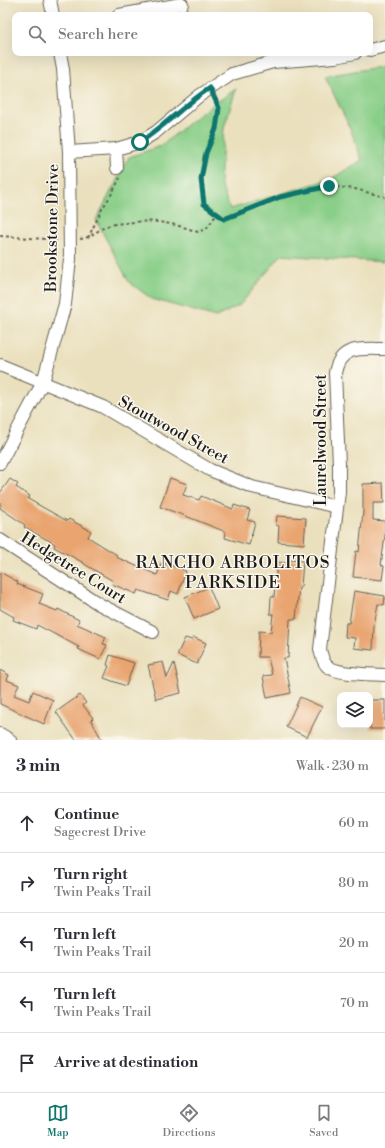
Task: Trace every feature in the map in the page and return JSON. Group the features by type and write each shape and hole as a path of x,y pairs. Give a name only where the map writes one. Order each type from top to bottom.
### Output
{"street":[{"path":"50,0 52,12"},
{"path":"136,12 182,4"},
{"path":"373,49 385,46"},
{"name":"Brookstone Drive","path":"0,463 43,382 65,304 70,259 69,152 63,70 61,56"},
{"path":"69,152 116,149 140,142 156,132 198,96 232,74 273,62 340,56"},
{"path":"116,149 118,168"},
{"name":"Laurelwood Street","path":"385,349 353,350 341,356 336,364 335,373 339,464 337,507 320,649 327,666 341,672 385,675"},
{"name":"Stoutwood Street","path":"0,365 102,406 210,470 252,487 337,507"},
{"name":"Hedgetree Court","path":"0,540 99,604 153,632"},
{"path":"0,734 10,740"}],"path":[{"path":"210,88 219,108 216,129 206,153 201,179 204,204 224,219 280,197 329,186 355,189 385,197"},
{"path":"118,168 123,172 87,239 108,225 135,221 151,220 171,223 198,232 206,229 217,214"},
{"path":"0,236 70,240"}],"green space":[{"path":"385,66 385,262 281,255 240,305 216,317 152,299 129,282 96,220 129,157 161,146 201,113 236,89 224,128 220,183 230,209 331,179 362,160 350,128 325,76"}],"building":[{"path":"170,478 187,484 183,495 199,500 201,496 233,509 234,505 250,510 247,520 255,522 249,545 225,538 226,532 160,507"},
{"path":"10,479 18,484 16,487 30,496 28,499 67,521 69,519 91,531 88,537 117,555 116,557 157,575 162,562 186,571 178,594 171,591 168,600 138,590 136,594 112,584 113,581 54,547 55,544 24,527 25,525 0,508 0,493"},
{"path":"383,483 384,503 373,503 373,520 385,521 385,536 381,565 384,566 382,580 353,577 356,551 359,552 363,512 363,484"},
{"path":"277,516 306,518 304,544 278,542 279,526 276,525"},
{"path":"288,560 303,561 296,619 290,619 288,658 284,658 291,693 267,698 263,676 272,675 268,657 258,657 259,631 271,632 273,614 270,614 271,597 274,597 277,562 288,563"},
{"path":"0,572 18,582 17,584 43,594 39,604 57,611 58,609 79,620 77,624 106,637 103,644 107,645 100,659 78,649 79,647 37,625 36,629 13,620 14,617 0,609"},
{"path":"209,587 218,609 194,619 185,597"},
{"path":"354,591 385,596 384,605 378,604 374,625 373,650 354,648 355,638 345,637 346,623 349,623"},
{"path":"193,637 206,643 197,664 177,655 185,638 192,640"},
{"path":"110,655 134,663 126,686 104,678 109,666 107,665"},
{"path":"163,662 167,678 174,663 181,693 156,699 148,665"},
{"path":"0,670 9,675 7,680 19,685 14,695 29,701 33,691 53,700 44,724 0,704"},
{"path":"80,695 86,703 83,705 93,718 91,720 102,740 76,740 56,712"},
{"path":"300,697 322,707 307,737 286,727"},
{"path":"373,700 385,700 385,729 370,729 373,728"}],"district":[{"name":"RANCHO ARBOLITOS PARKSIDE","path":"233,572"}],"route":[{"path":"140,142 156,132 198,96 210,88 219,108 216,129 206,153 201,179 204,204 224,219 280,197 329,186"}]}
